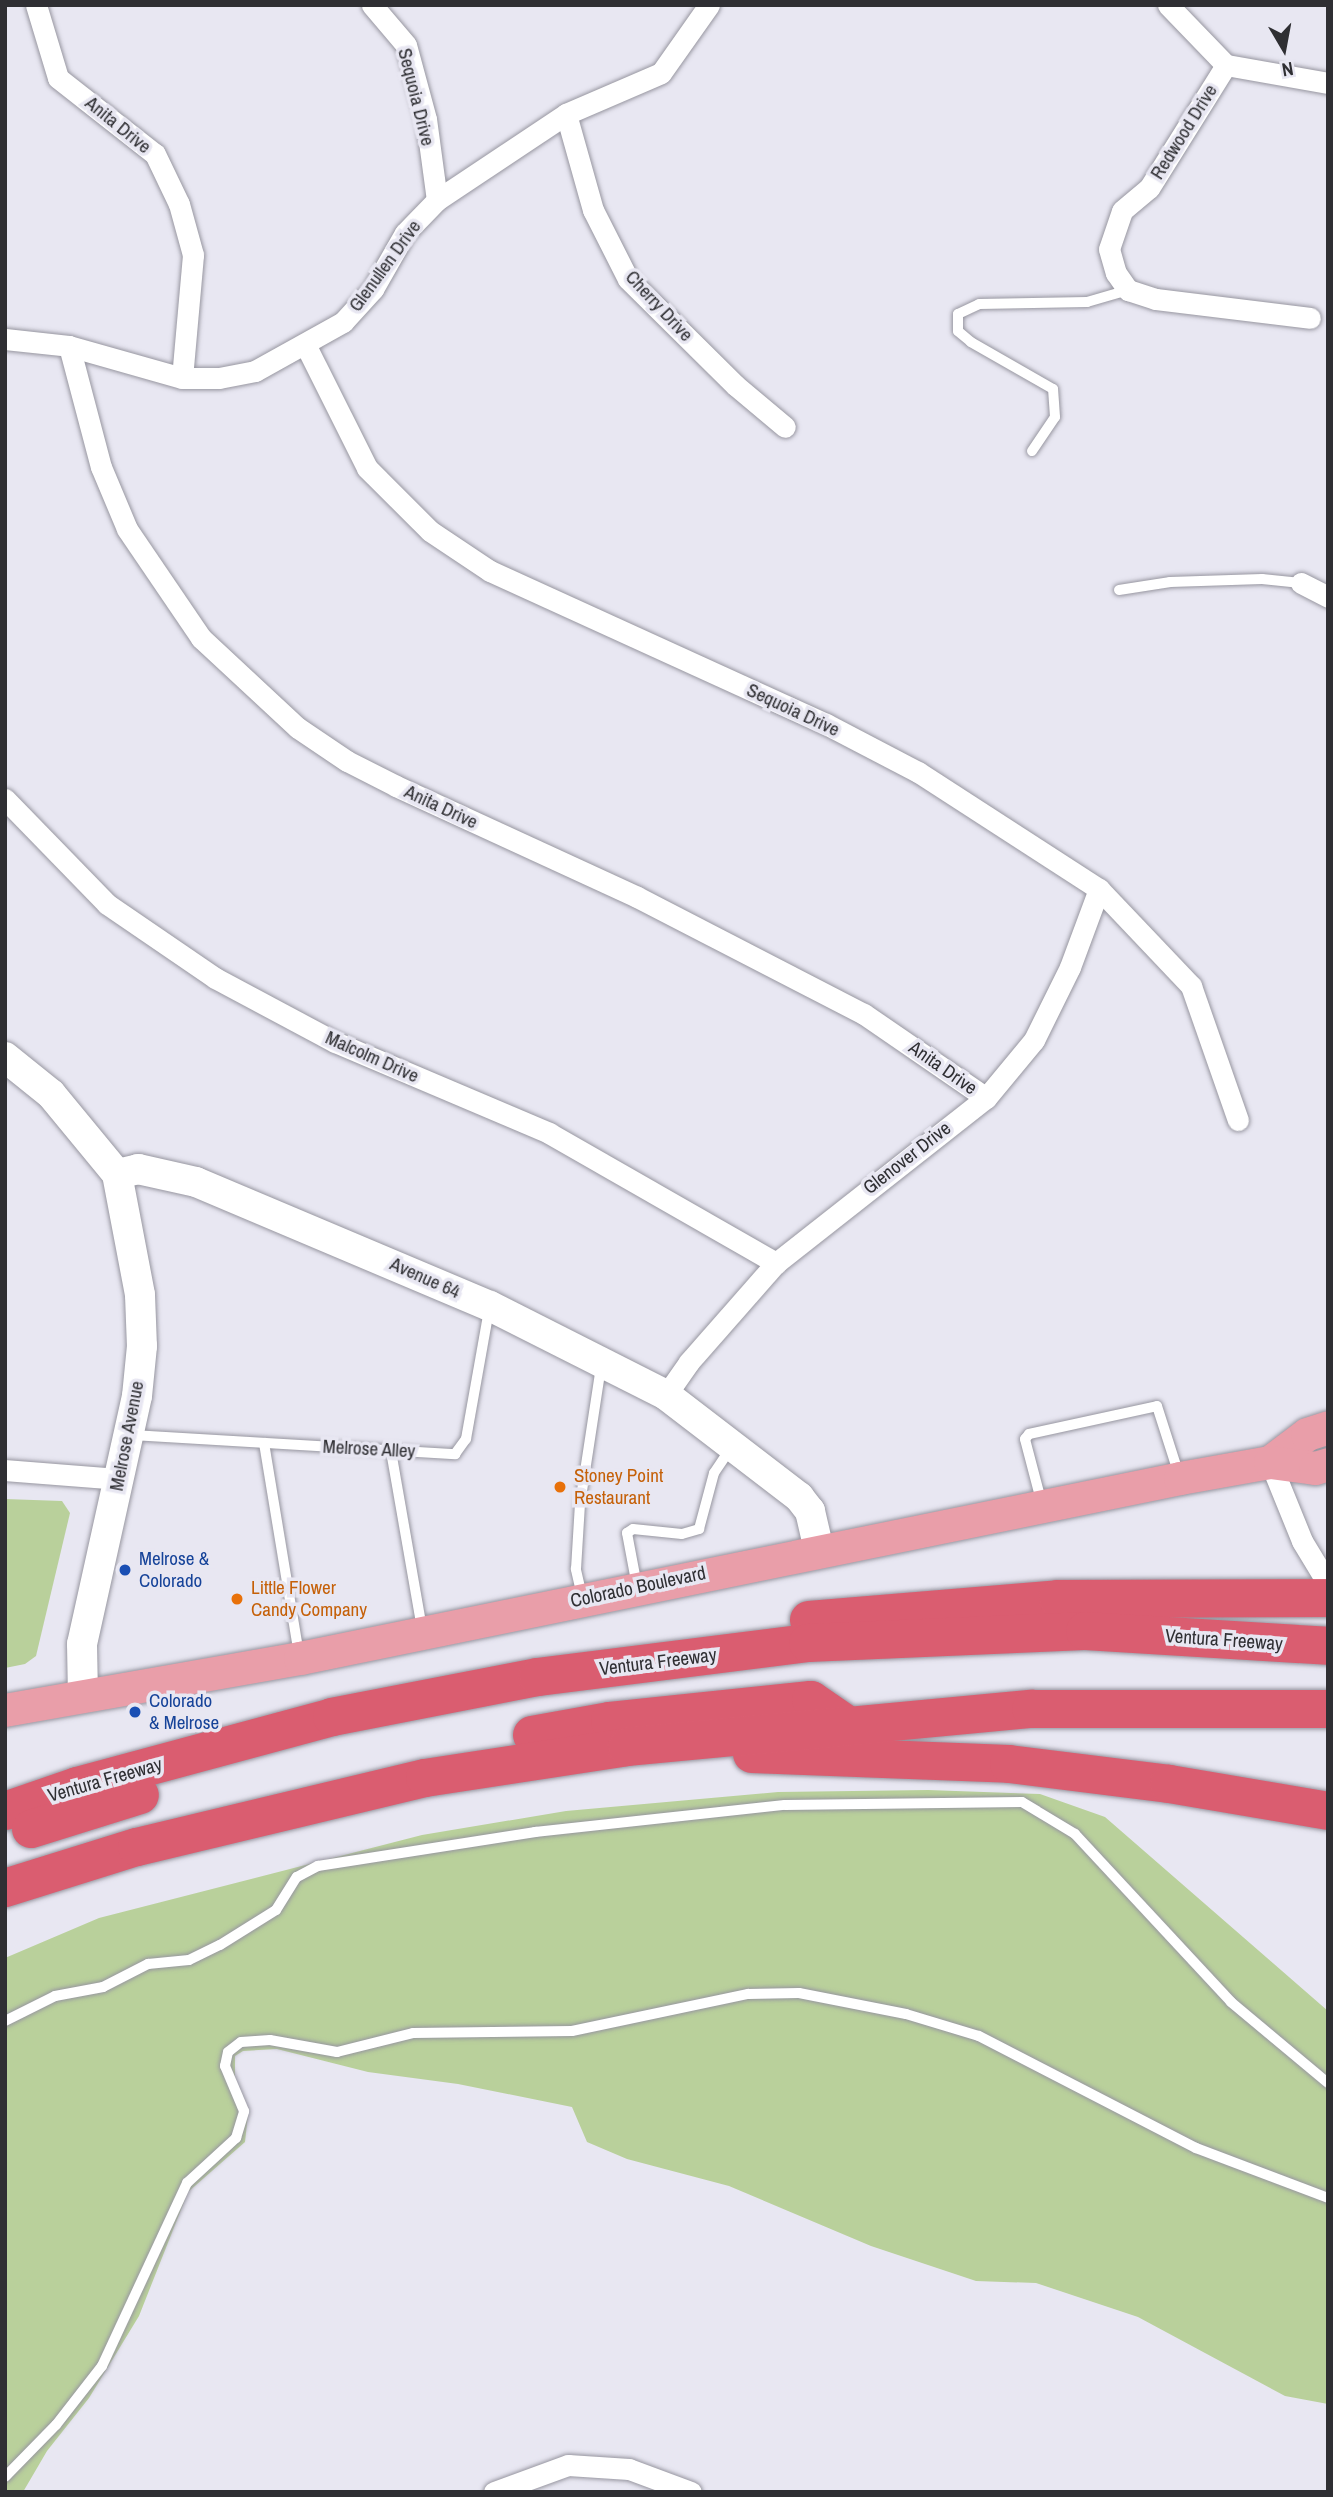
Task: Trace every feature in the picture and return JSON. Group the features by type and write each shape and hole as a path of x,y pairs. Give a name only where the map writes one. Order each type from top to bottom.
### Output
{"highway":[{"path":"538,1677 635,1644 854,1614 1058,1599 1328,1598"},
{"name":"Ventura Freeway","path":"5,1811 77,1786 332,1717 538,1677 861,1640 1085,1631 1328,1646"},
{"path":"5,1837 191,1779 326,1745 618,1689 801,1670 861,1640"},
{"path":"5,1861 210,1802 383,1761 610,1721 811,1700 849,1726"},
{"path":"5,1888 137,1847 425,1778 627,1746 1031,1709 1328,1709"},
{"path":"627,1746 1009,1764 1169,1784 1328,1811"}],"main road":[{"name":"Colorado Boulevard","path":"1270,1462 1307,1434 1328,1427"},
{"name":"Colorado Boulevard","path":"5,1710 300,1658 637,1586 1180,1478 1270,1462 1315,1468 1328,1464"}],"street":[{"name":"Anita Drive","path":"36,5 58,78 155,154 179,204 194,255 182,378"},
{"name":"Sequoia Drive","path":"372,5 406,45 426,119 437,200"},
{"name":"Glenullen Drive","path":"5,339 69,346 182,378 219,379 255,371 306,346 343,322 373,289 405,233 437,200 566,114 661,73 709,5"},
{"name":"Redwood Drive","path":"1128,290 1116,274 1110,249 1112,230 1122,211 1149,188 1226,65 1168,5"},
{"path":"1226,65 1328,83"},
{"name":"Cherry Drive","path":"566,114 593,210 628,279 735,385 785,427"},
{"path":"1128,290 1156,299 1256,315 1310,318"},
{"name":"Anita Drive","path":"69,346 101,467 127,529 201,638 298,728 347,761 396,786 637,897 864,1014 986,1098"},
{"name":"Sequoia Drive","path":"306,346 368,468 429,531 490,572 826,724 918,772 1099,889 1191,986 1238,1120"},
{"path":"1300,583 1328,597"},
{"name":"Malcolm Drive","path":"5,799 107,904 215,978 335,1042 549,1133 776,1263"},
{"name":"Glenover Drive","path":"667,1395 689,1362 776,1263 986,1098 1034,1040 1070,967 1099,889"},
{"path":"5,1057 51,1094 117,1174"},
{"name":"Avenue 64","path":"117,1174 138,1169 196,1182 490,1306 667,1395 799,1497 810,1511 819,1549"},
{"name":"Melrose Avenue","path":"83,1696 82,1644 129,1435 142,1346 136,1269 117,1174"},
{"path":"1270,1462 1302,1541 1328,1584"},
{"path":"5,1470 120,1479"},
{"path":"494,2492 568,2465 629,2469 691,2492"}],"lane":[{"path":"1032,451 1055,417 1053,389 971,342 958,331 958,314 979,304 1087,302 1128,290"},
{"path":"1119,590 1170,582 1262,579 1300,583"},
{"name":"Melrose Alley","path":"129,1435 455,1454 466,1439 490,1306"},
{"path":"582,1599 576,1569 580,1504 602,1362"},
{"path":"1042,1506 1025,1439 1029,1434 1144,1409 1161,1409 1180,1478"},
{"path":"264,1443 300,1658"},
{"path":"637,1586 627,1533 633,1530 682,1534 699,1529 714,1473 733,1446"},
{"path":"391,1451 422,1632"},
{"path":"5,2021 55,1996 103,1987 148,1964 200,1955 276,1910 297,1877 318,1866 535,1832 785,1805 1021,1802 1075,1834 1231,2002 1328,2083"},
{"path":"5,2477 41,2442 102,2366 187,2183 236,2138 244,2111 226,2066 228,2052 241,2042 270,2040 337,2052 413,2033 559,2033 748,1994 799,1993 906,2014 979,2036 1196,2148 1328,2198"}],"green space":[{"path":"5,1499 62,1501 70,1513 36,1656 25,1664 5,1668"},
{"path":"928,1790 1040,1794 1105,1817 1328,2011 1328,2404 1285,2396 1138,2317 1036,2283 976,2281 871,2246 729,2186 627,2159 587,2142 572,2107 458,2084 368,2072 277,2049 243,2051 235,2056 235,2078 248,2114 245,2142 188,2192 139,2316 89,2398 47,2451 23,2492 5,2492 5,1958 99,1918 422,1835 566,1811 778,1792"}],"place":[{"name":"Stoney Point Restaurant","path":"560,1487"},
{"name":"Melrose & Colorado","path":"125,1570"},
{"name":"Little Flower Candy Company","path":"237,1599"},
{"name":"Colorado & Melrose","path":"135,1712"}]}
